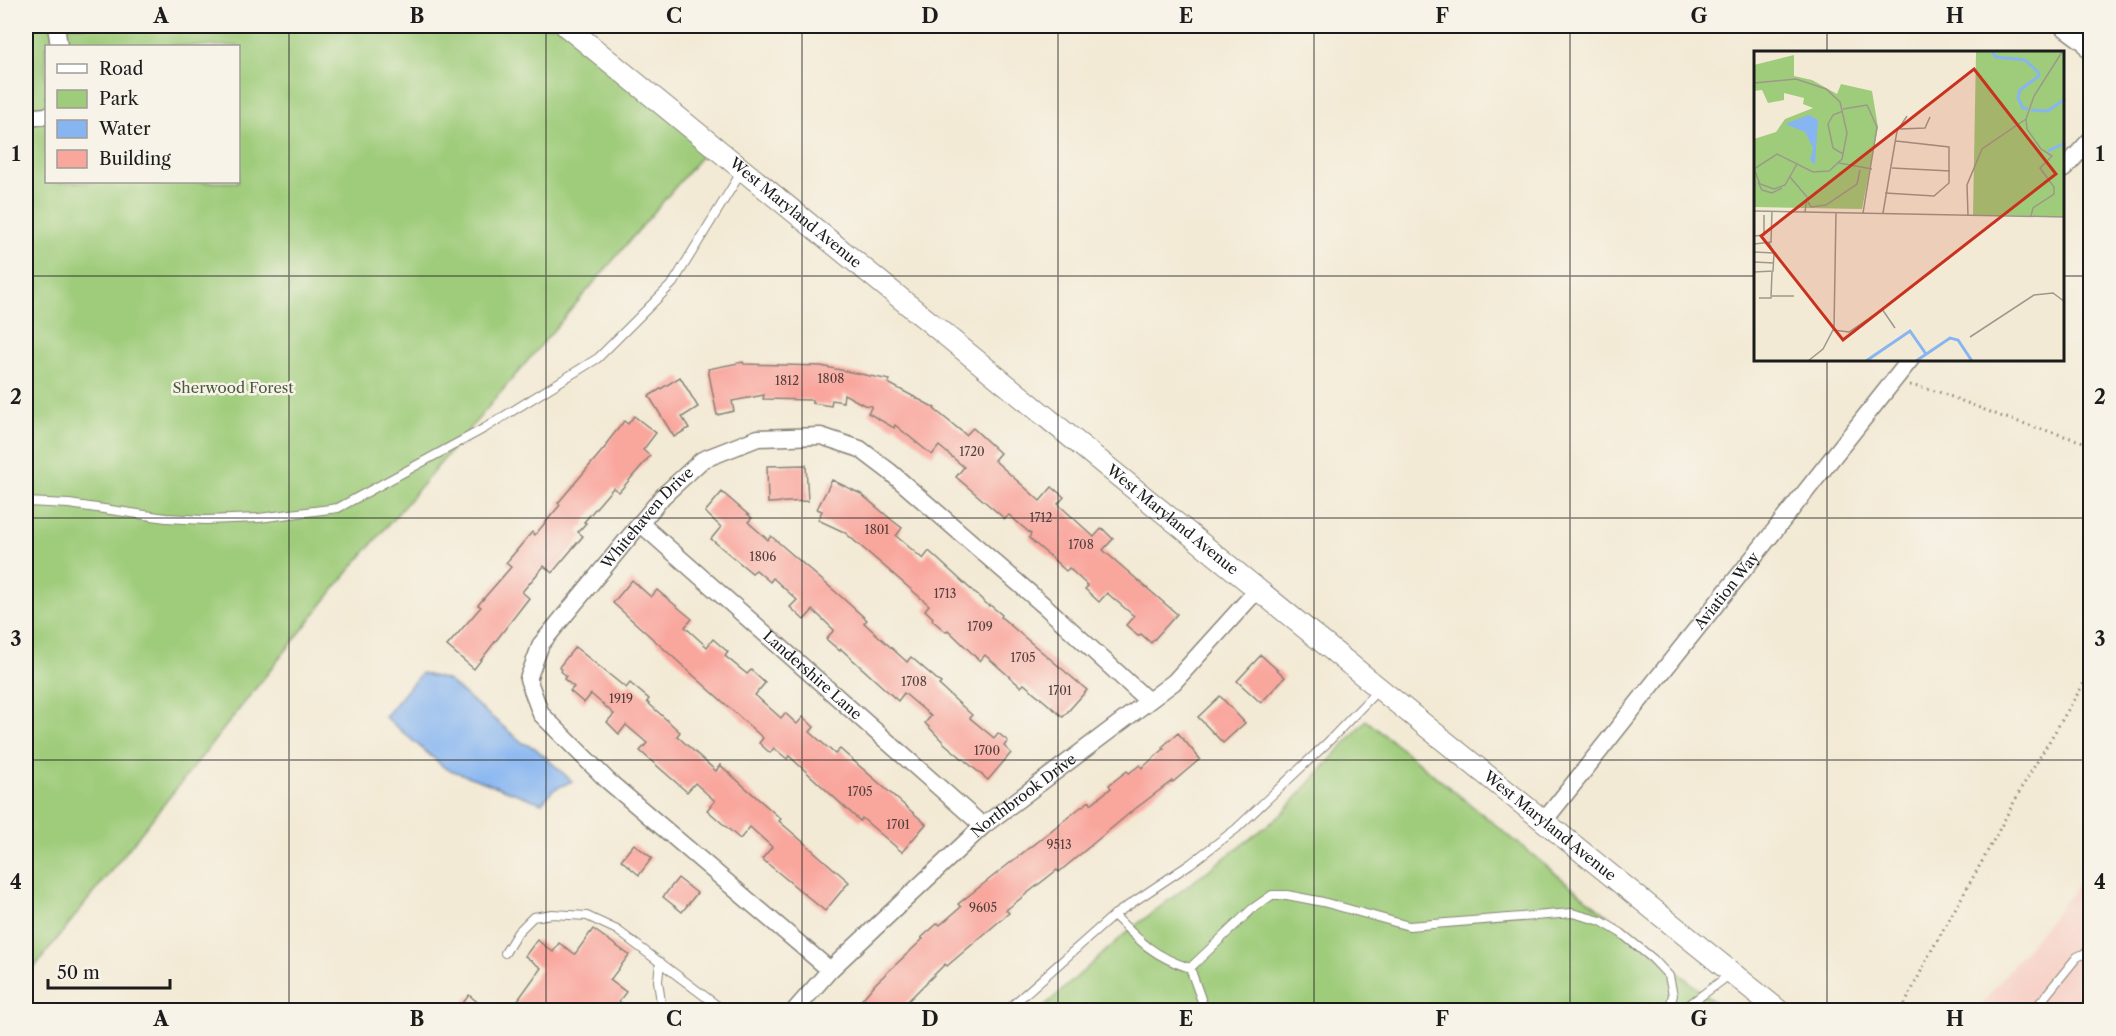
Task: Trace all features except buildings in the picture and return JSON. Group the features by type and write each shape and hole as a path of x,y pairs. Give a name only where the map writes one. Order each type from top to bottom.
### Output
{"street":[{"path":"56,26 59,45"},
{"name":"West Maryland Avenue","path":"566,26 1778,1011"},
{"path":"2062,26 2077,37 2091,52"},
{"path":"26,118 45,116"},
{"path":"2065,168 2091,141"},
{"name":"Aviation Way","path":"1544,820 1908,362"},
{"name":"Whitehaven Drive","path":"830,969 607,780 542,714 528,679 542,644 663,496 702,460 758,438 821,436 860,449 889,471 1038,600 1147,700"},
{"name":"Landershire Lane","path":"640,523 983,826"},
{"name":"Northbrook Drive","path":"795,1011 830,969 983,826 1147,700 1174,682 1258,589"}],"lane":[{"path":"26,502 69,504 166,519 205,520 260,518 338,508 485,428 598,358 673,283 742,170"},
{"path":"1007,1011 1114,915 1190,864 1236,829 1380,689"},
{"path":"1190,968 1252,909 1272,895 1287,895 1323,902 1409,926 1572,913 1601,921 1621,933 1653,959 1669,976 1673,995 1669,1011"},
{"path":"505,953 518,932 533,917 552,914 587,916 617,930 723,1011"},
{"path":"1114,915 1151,950 1169,961 1190,968"},
{"path":"2034,1011 2077,957 2091,951"},
{"path":"660,962 658,981 663,1011"},
{"path":"1190,968 1205,1011"},
{"path":"1682,1011 1732,973"}],"path":[{"path":"1893,381 1939,392 2003,417 2091,444"},
{"path":"1902,1011 1929,955 2022,787 2091,673"}],"shaded area":[{"path":"2090,870 2090,1010 1977,1010"}],"green space":[{"name":"Sherwood Forest","path":"26,26 566,26 711,145 348,572 26,978"},
{"path":"1366,720 1724,1010 1040,1010 1127,932 1281,815"}],"water":[{"path":"421,673 447,680 523,743 535,748 572,781 553,790 542,803 445,768 385,717"}]}
